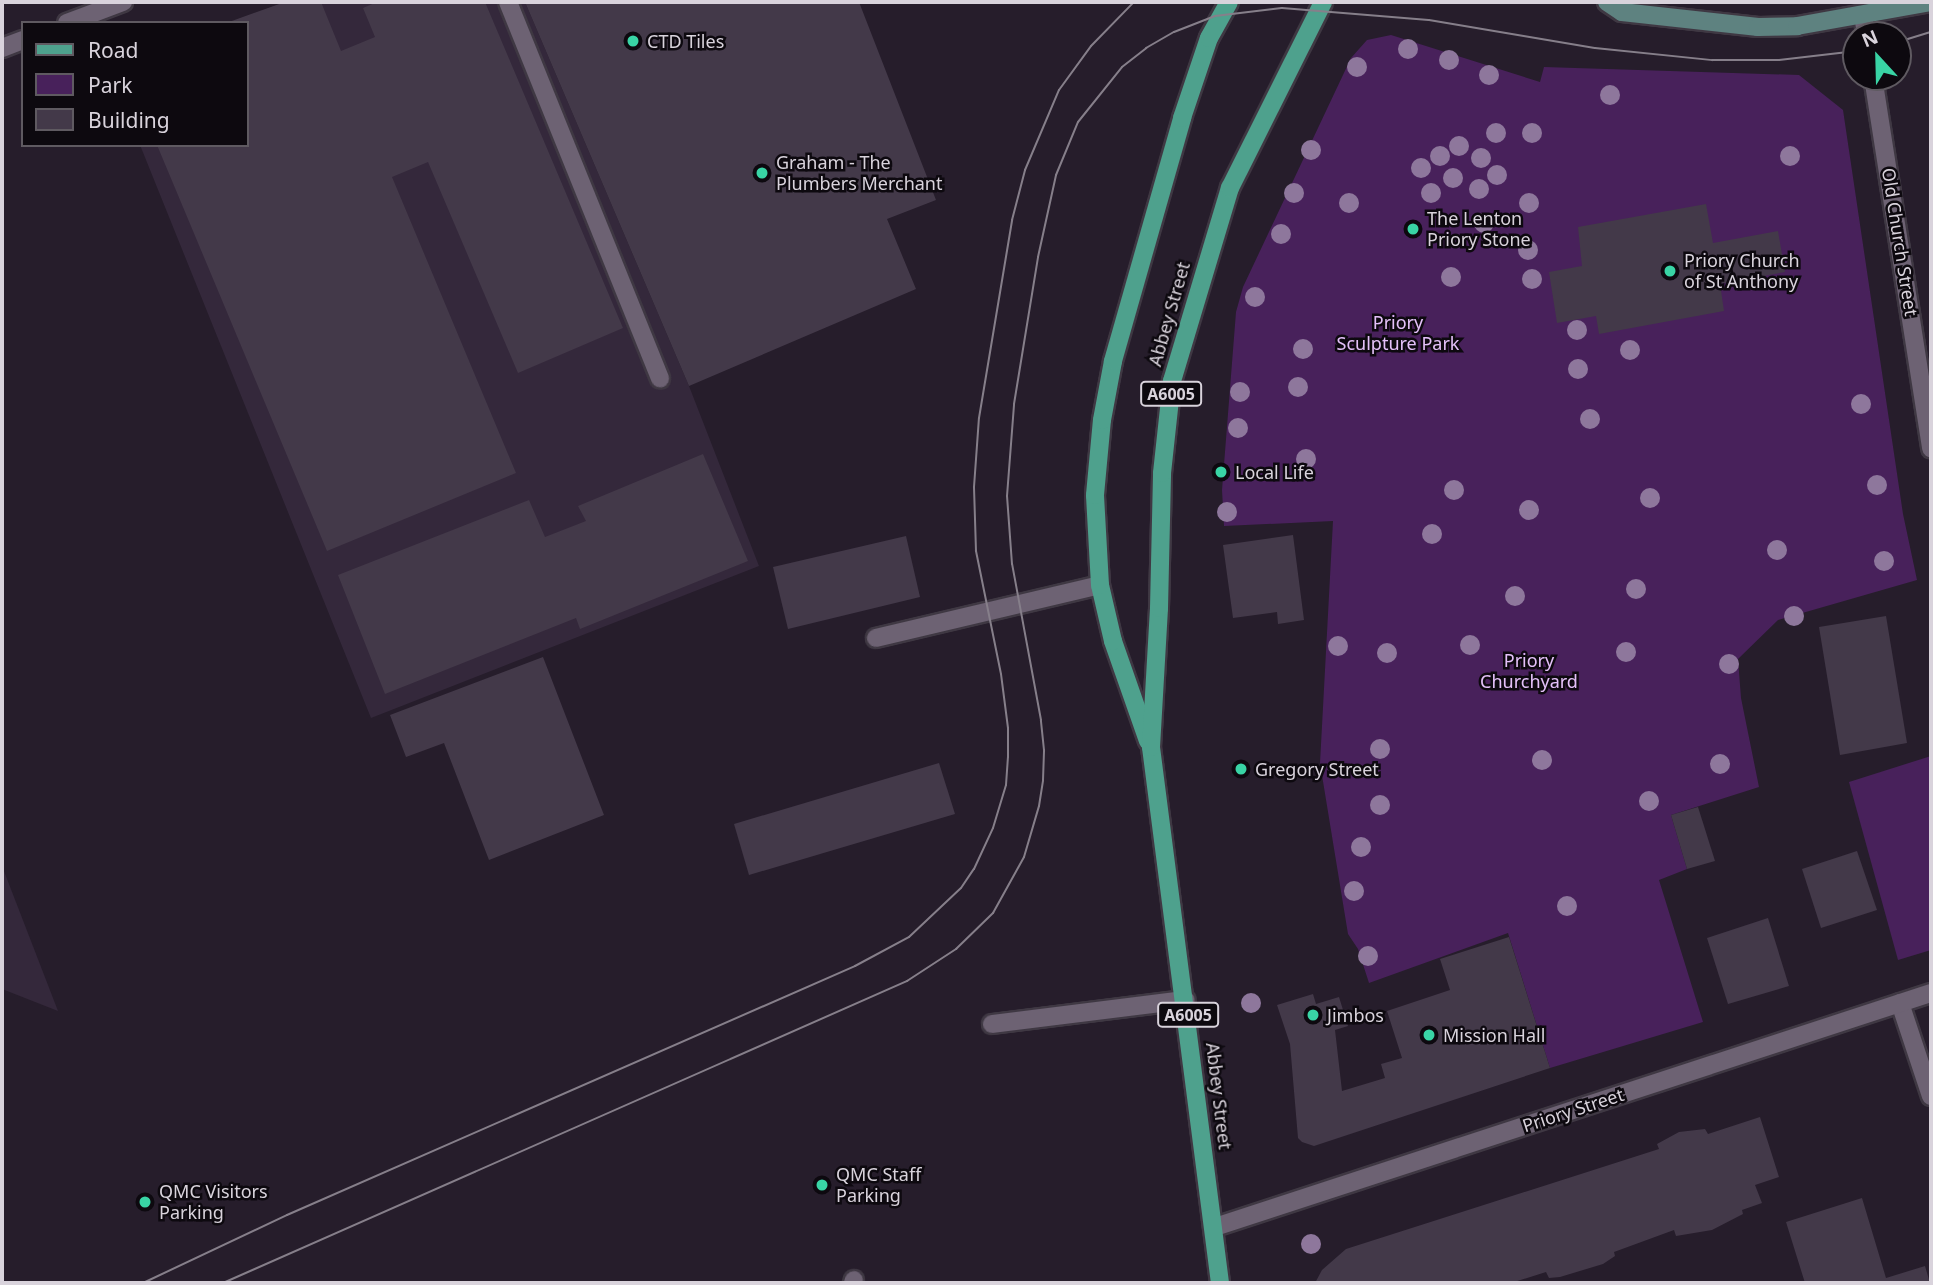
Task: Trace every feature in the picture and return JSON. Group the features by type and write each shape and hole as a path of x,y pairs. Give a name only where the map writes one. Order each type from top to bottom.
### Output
{"main road":[{"name":"Abbey Street","path":"1151,747 1113,641 1100,585 1096,495 1102,420 1113,361 1182,118 1209,38 1229,2"},
{"name":"Abbey Street","path":"1220,1283 1186,1000 1151,747 1159,608 1162,474 1172,382 1230,188 1323,2"}],"street":[{"path":"72,21 123,2"},
{"path":"508,2 660,378"},
{"path":"1607,2 1622,12 1758,26 1797,26 1930,2"},
{"path":"1863,15 1894,2"},
{"path":"1863,15 1864,21"},
{"path":"2,48 21,41"},
{"name":"Old Church Street","path":"1876,91 1926,373 1931,449"},
{"path":"876,638 1100,585"},
{"name":"Priory Street","path":"1214,1227 1931,993"},
{"path":"992,1024 1186,1000"},
{"path":"1900,1003 1931,1096"}],"shaded area":[{"path":"285,2 525,2 689,386 759,566 371,718 141,147 248,147 248,21 233,21"},
{"path":"2,866 58,1011 2,989"}],"green space":[{"name":"Priory Churchyard","path":"1391,35 1540,82 1544,67 1799,75 1843,110 1903,514 1917,580 1778,620 1738,659 1741,698 1759,787 1671,815 1687,869 1659,880 1703,1022 1550,1068 1508,933 1369,983 1358,949 1348,934 1320,763 1333,521 1224,526 1222,490 1236,312 1243,287 1351,58 1367,40"},
{"path":"1931,756 1931,950 1898,960 1849,782"}],"building":[{"path":"285,2 321,2 341,51 375,37 363,8 377,2 485,2 623,328 518,373 428,162 392,177 516,473 327,551 158,147 248,147 248,21 232,21"},
{"name":"Graham - The Plumbers Merchant","path":"525,2 859,2 936,200 887,219 916,289 689,386"},
{"name":"Priory Church of St Anthony","path":"1706,204 1713,243 1778,231 1785,272 1720,284 1724,311 1599,334 1596,316 1557,323 1549,272 1582,266 1578,227"},
{"path":"703,454 748,561 580,629 576,618 385,694 338,575 529,500 545,537 586,521 578,506"},
{"path":"1293,535 1304,620 1278,624 1277,612 1233,618 1223,545"},
{"path":"906,536 920,597 788,629 773,567"},
{"path":"1886,616 1907,743 1840,755 1819,627"},
{"path":"543,657 604,815 489,860 444,743 406,757 390,715"},
{"path":"939,763 955,814 749,875 734,824"},
{"path":"1698,807 1715,861 1687,869 1671,815"},
{"path":"1857,851 1877,910 1821,928 1802,869"},
{"path":"1768,918 1789,986 1728,1004 1707,938"},
{"path":"1509,937 1550,1068 1314,1146 1298,1138 1290,1044 1277,1005 1313,994 1316,1004 1339,997 1348,1026 1335,1030 1342,1091 1385,1078 1381,1064 1402,1058 1387,1011 1450,990 1440,959"},
{"path":"1760,1117 1779,1177 1755,1185 1762,1203 1742,1210 1743,1214 1712,1230 1676,1236 1674,1230 1614,1252 1615,1256 1603,1264 1560,1277 1549,1278 1546,1272 1511,1283 1315,1283 1322,1270 1346,1249 1659,1149 1657,1144 1679,1132 1705,1129 1708,1134"},
{"path":"1862,1198 1886,1278 1925,1266 1930,1283 1805,1283 1786,1222"}],"tram line":[{"path":"143,1283 287,1215 855,966 909,937 961,888 974,869 993,828 1006,785 1008,728 1001,674 976,551 974,487 979,418 1012,220 1025,170 1059,90 1091,46 1134,2"},
{"path":"223,1283 907,981 956,949 993,913 1024,857 1039,806 1043,780 1041,720 1012,564 1007,496 1014,404 1038,257 1056,175 1078,122 1122,67 1146,48 1174,32 1215,16 1282,8 1429,20 1595,48 1712,60 1779,60 1842,53"},
{"path":"1912,38 1931,32"}],"place":[{"name":"CTD Tiles","path":"633,41"},
{"name":"Graham - The Plumbers Merchant","path":"762,173"},
{"name":"The Lenton Priory Stone","path":"1413,229"},
{"name":"Priory Church of St Anthony","path":"1670,271"},
{"name":"Local Life","path":"1221,472"},
{"name":"Gregory Street","path":"1241,769"},
{"name":"Jimbos","path":"1313,1015"},
{"name":"Mission Hall","path":"1429,1035"},
{"name":"QMC Staff Parking","path":"822,1185"},
{"name":"QMC Visitors Parking","path":"145,1202"}],"park label":[{"name":"Priory Sculpture Park","path":"1398,333"}]}
